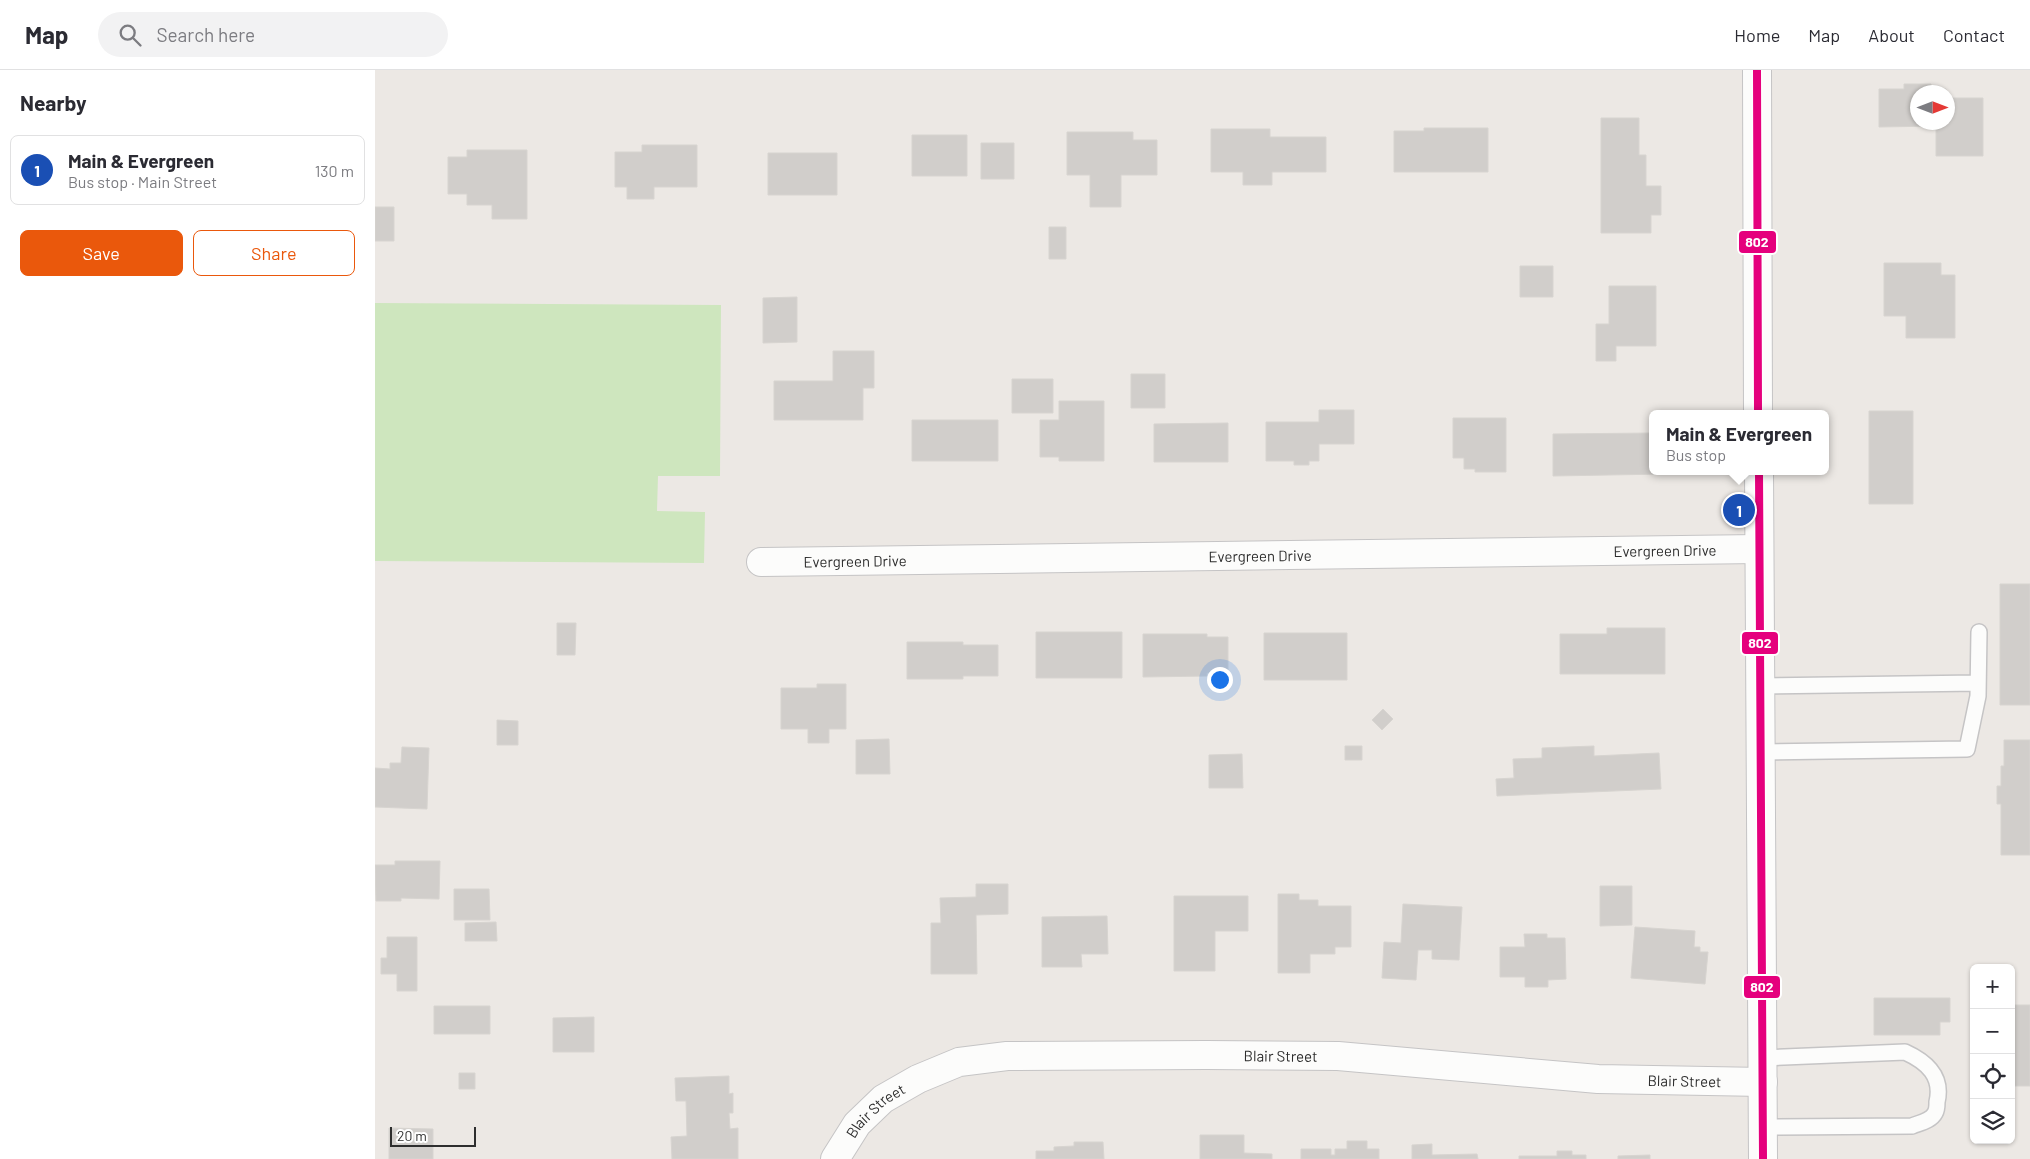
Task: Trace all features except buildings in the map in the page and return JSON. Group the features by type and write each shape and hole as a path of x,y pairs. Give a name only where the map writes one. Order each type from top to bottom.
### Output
{"street":[{"path":"1757,70 1758,410"},
{"path":"1759,475 1763,1159"},
{"name":"Evergreen Drive","path":"761,562 1759,549"},
{"name":"Blair Street","path":"835,1159 857,1124 883,1099 918,1078 959,1062 1007,1056 1338,1056 1598,1078 1763,1070"}],"lane":[{"path":"1761,752 1967,749 1978,696 1979,632"},
{"path":"1760,686 1978,683"},
{"path":"1763,1070 1905,1052 1919,1058 1935,1074 1940,1091 1935,1113 1927,1120 1911,1126 1763,1127"}],"green space":[{"path":"375,303 721,305 720,476 658,476 657,511 705,512 704,563 375,561"}],"transit line":[{"name":"802","path":"1757,70 1758,410"},
{"name":"802","path":"1759,475 1763,1159"}],"place":[{"name":"Main & Evergreen","path":"1739,510"}]}
